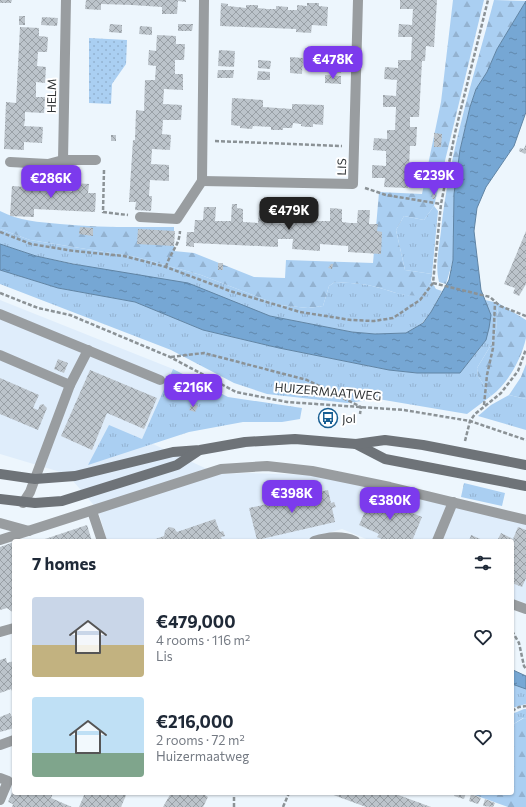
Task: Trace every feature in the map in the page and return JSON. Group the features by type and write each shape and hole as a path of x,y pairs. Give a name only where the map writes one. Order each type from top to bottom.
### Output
{"main road":[{"path":"0,474 35,479 75,476 173,452 200,450 245,442 295,439 356,444 385,440 423,445 526,465"},
{"path":"356,444 385,459 526,486"},
{"path":"0,499 23,503 62,502 177,465 200,450"}],"street":[{"name":"HELM","path":"63,160 66,0"},
{"path":"140,217 177,218 202,181 204,0"},
{"name":"LIS","path":"202,181 353,184 358,0"},
{"path":"10,162 48,164 63,160 96,160"},
{"path":"0,314 160,380"},
{"path":"23,503 35,479 70,385 88,350"},
{"path":"0,355 70,385"},
{"path":"0,540 221,469 267,466 312,471 453,502 526,520"},
{"path":"438,539 453,502"},
{"path":"92,511 101,539"},
{"path":"0,523 30,531"},
{"path":"320,539 330,536 350,539"},
{"path":"514,605 526,609"},
{"path":"0,632 12,629"},
{"path":"0,745 12,741"},
{"path":"0,778 8,781 0,800"}],"path":[{"path":"0,232 31,244 74,251 124,256 166,267 230,291 300,312 351,320 374,321 393,318 420,300 433,283 441,204 455,133 488,0"},
{"path":"202,141 354,147"},
{"path":"96,160 105,164 103,212 140,217"},
{"path":"353,184 386,195 441,204"},
{"path":"166,267 169,257 180,243 180,224 177,218"},
{"path":"433,283 440,286 490,297 500,306 526,316"},
{"name":"HUIZERMAATWEG","path":"0,293 38,308 70,315 170,357 236,392 287,402 404,410 470,421 526,440"},
{"path":"484,405 487,375 493,348 495,302"},
{"path":"470,421 484,405 501,393 518,371 526,349"},
{"path":"170,357 204,352 307,380 361,407 360,414"},
{"path":"514,634 519,643 526,669"},
{"path":"514,710 526,706"},
{"path":"234,795 234,807"},
{"path":"283,807 288,795"}],"shaded area":[{"path":"0,300 173,369 142,439 218,474 249,473 312,475 379,488 526,522 526,603 514,600 514,539 366,539 342,529 307,539 106,539 98,510 67,474 0,454"}],"green space":[{"path":"453,0 484,0 434,206 424,220 404,216 396,230 405,270 432,274 431,281 424,294 411,296 356,283 335,282 329,286 323,306 308,308 279,305 201,275 136,257 30,240 0,229 0,211 14,217 37,222 102,227 174,227 174,251 194,253 254,277 285,278 286,260 373,263 379,192 422,194 441,102"},
{"path":"494,0 526,1 497,49 487,72 476,89 470,107 460,150 454,194 453,260 446,284 439,282 437,269 438,250 445,202 463,115"},
{"path":"89,38 127,40 126,64 112,84 111,104 89,103"},
{"path":"434,206 438,211 432,274 405,270 396,230 404,216 424,220"},
{"path":"0,229 30,240 136,257 201,275 279,305 308,308 323,306 329,286 335,282 356,283 405,295 417,295 424,293 431,281 436,289 442,291 431,312 422,323 406,333 375,334 352,332 270,316 231,302 139,277 36,256 0,244"},
{"path":"0,270 58,288 135,302 203,330 279,348 389,370 417,373 460,373 481,347 491,315 485,300 498,303 496,331 491,345 477,368 478,376 491,396 467,414 378,399 347,403 267,394 234,383 171,350 0,284"},
{"path":"498,303 526,320 526,338 521,355 513,370 503,385 491,396 478,376 477,368 491,345 496,331"},
{"path":"526,364 526,399 509,395 521,377"},
{"path":"173,369 228,397 302,408 300,419 282,422 243,422 189,432 88,465 109,425 142,439"},
{"path":"509,395 526,399 526,430 478,416 491,405"},
{"path":"464,483 505,493 502,506 461,497"},
{"path":"514,683 526,689 526,704 514,707"},
{"path":"526,709 526,719 523,718 514,724 514,713"},
{"path":"524,718 526,719 526,807 508,807 475,795 514,795 514,724"}],"water":[{"path":"526,1 526,112 514,146 486,187 477,208 474,231 481,290 491,315 489,328 486,340 460,373 417,373 389,370 279,348 203,330 135,302 58,288 0,270 0,244 36,256 73,264 188,283 270,316 352,332 375,334 406,333 423,323 449,280 453,260 454,194 460,150 470,107 476,89 487,72 497,49"},
{"path":"514,670 526,676 526,689 514,685"}],"building":[{"path":"0,0 12,0 11,3 0,3"},
{"path":"86,0 186,0 186,2 178,1 177,14 162,14 162,7 132,5 101,4 101,10 85,9"},
{"path":"400,0 437,0 434,47 426,46 425,61 422,61 419,117 410,117 410,127 417,127 416,146 410,146 408,188 384,187 385,178 372,178 372,165 386,166 386,151 373,150 374,138 387,139 387,130 395,130 396,107 383,107 383,95 396,96 397,80 384,79 385,67 398,68 398,60 411,60 412,37 398,37 399,24 412,25 413,9 400,9"},
{"path":"221,3 228,4 228,6 246,8 246,5 258,5 258,8 276,9 276,6 288,7 288,10 297,10 297,5 307,6 307,3 319,3 319,6 328,7 327,26 312,25 311,33 296,32 296,29 220,26"},
{"path":"19,16 25,16 25,25 19,25"},
{"path":"42,17 58,18 57,26 41,25"},
{"path":"110,24 122,25 122,33 109,32"},
{"path":"178,24 193,24 192,31 178,31"},
{"path":"140,26 152,27 152,35 139,34"},
{"path":"20,27 39,28 39,36 48,37 47,52 38,52 37,66 46,67 45,83 36,82 36,97 45,97 44,113 25,112 24,126 43,127 42,143 24,142 24,150 4,149 6,102 16,103"},
{"path":"157,35 176,36 176,44 185,44 184,60 175,60 175,74 183,74 183,90 164,89 163,104 182,105 181,120 163,120 162,134 171,135 170,150 152,149 151,164 169,165 169,181 150,180 149,196 152,196 151,211 135,210 136,202 129,202 133,140 135,140 136,110 144,111 145,80 155,80 156,66 148,65 149,50 156,51"},
{"path":"219,50 235,51 234,67 218,66"},
{"path":"290,57 303,58 302,74 290,73"},
{"path":"258,60 271,61 270,69 258,68"},
{"path":"326,64 342,64 341,73 325,72"},
{"path":"218,70 234,70 233,78 217,78"},
{"path":"258,71 270,72 270,80 257,80"},
{"path":"325,75 341,76 341,84 325,83"},
{"path":"232,98 263,100 263,107 292,109 292,104 324,105 323,125 313,124 313,127 307,127 301,126 301,124 293,123 292,128 283,128 283,130 271,130 271,127 253,126 252,129 240,128 240,126 231,125"},
{"path":"434,133 442,134 441,147 434,147"},
{"path":"111,135 116,135 116,141 111,141"},
{"path":"526,144 525,154 519,151 520,148 524,149"},
{"path":"43,181 58,182 58,191 72,192 73,183 89,184 88,193 96,193 95,212 34,209 34,217 10,216 12,186 42,190"},
{"path":"427,181 436,181 436,188 427,188"},
{"path":"433,193 436,193 435,199 432,199"},
{"path":"232,204 237,204 237,208 243,209 243,222 258,223 259,210 271,210 270,223 293,224 294,220 302,220 303,207 315,207 314,221 330,221 330,208 342,209 342,222 350,223 357,223 358,210 370,210 369,224 378,224 377,231 382,232 381,254 348,252 348,246 320,244 320,251 292,249 293,239 278,239 278,247 194,243 194,247 186,246 187,232 194,232 195,220 203,220 204,207 216,207 215,221 231,221"},
{"path":"80,227 93,228 93,236 79,234"},
{"path":"138,229 175,231 174,246 137,244"},
{"path":"526,231 526,284 519,296 513,293 515,288 504,284"},
{"path":"218,263 223,263 223,270 218,270"},
{"path":"331,264 333,264 332,269 328,268"},
{"path":"58,359 68,363 64,373 54,369"},
{"path":"90,370 157,398 144,429 107,413 92,450 61,436"},
{"path":"0,378 39,395 33,408 38,410 40,405 43,404 47,408 38,430 0,414"},
{"path":"192,403 198,406 195,412 189,410"},
{"path":"328,490 331,503 334,502 336,507 332,508 335,522 257,539 249,508 276,502 276,497 279,494 285,494 288,499"},
{"path":"372,496 393,504 399,502 402,504 402,509 422,517 413,539 382,539 377,537 379,534 359,525"},
{"path":"215,519 220,532 223,531 225,536 221,537 222,539 156,539 164,536 165,531 169,527 174,528 177,532"},
{"path":"87,525 91,539 45,539"},
{"path":"518,527 526,530 526,578 522,587 514,584 513,539"},
{"path":"501,533 513,539 498,539"},
{"path":"471,535 480,539 470,539"},
{"path":"12,543 12,612 7,608 0,610 0,547"},
{"path":"6,658 7,663 12,662 12,691 11,689 0,693 0,660"},
{"path":"10,713 12,718 12,729 0,732 0,717"},
{"path":"12,793 12,795 52,795 51,798 72,807 12,807 13,804 8,802"},
{"path":"84,795 126,795 121,807 79,807"},
{"path":"170,795 205,795 208,797 203,807 163,807"},
{"path":"333,795 398,795 431,807 366,807"},
{"path":"454,795 465,795 464,799"},
{"path":"471,795 481,798 478,804 469,801"},
{"path":"485,799 495,803 493,807 483,806"}],"place":[{"name":"Jol","path":"328,418"}]}
